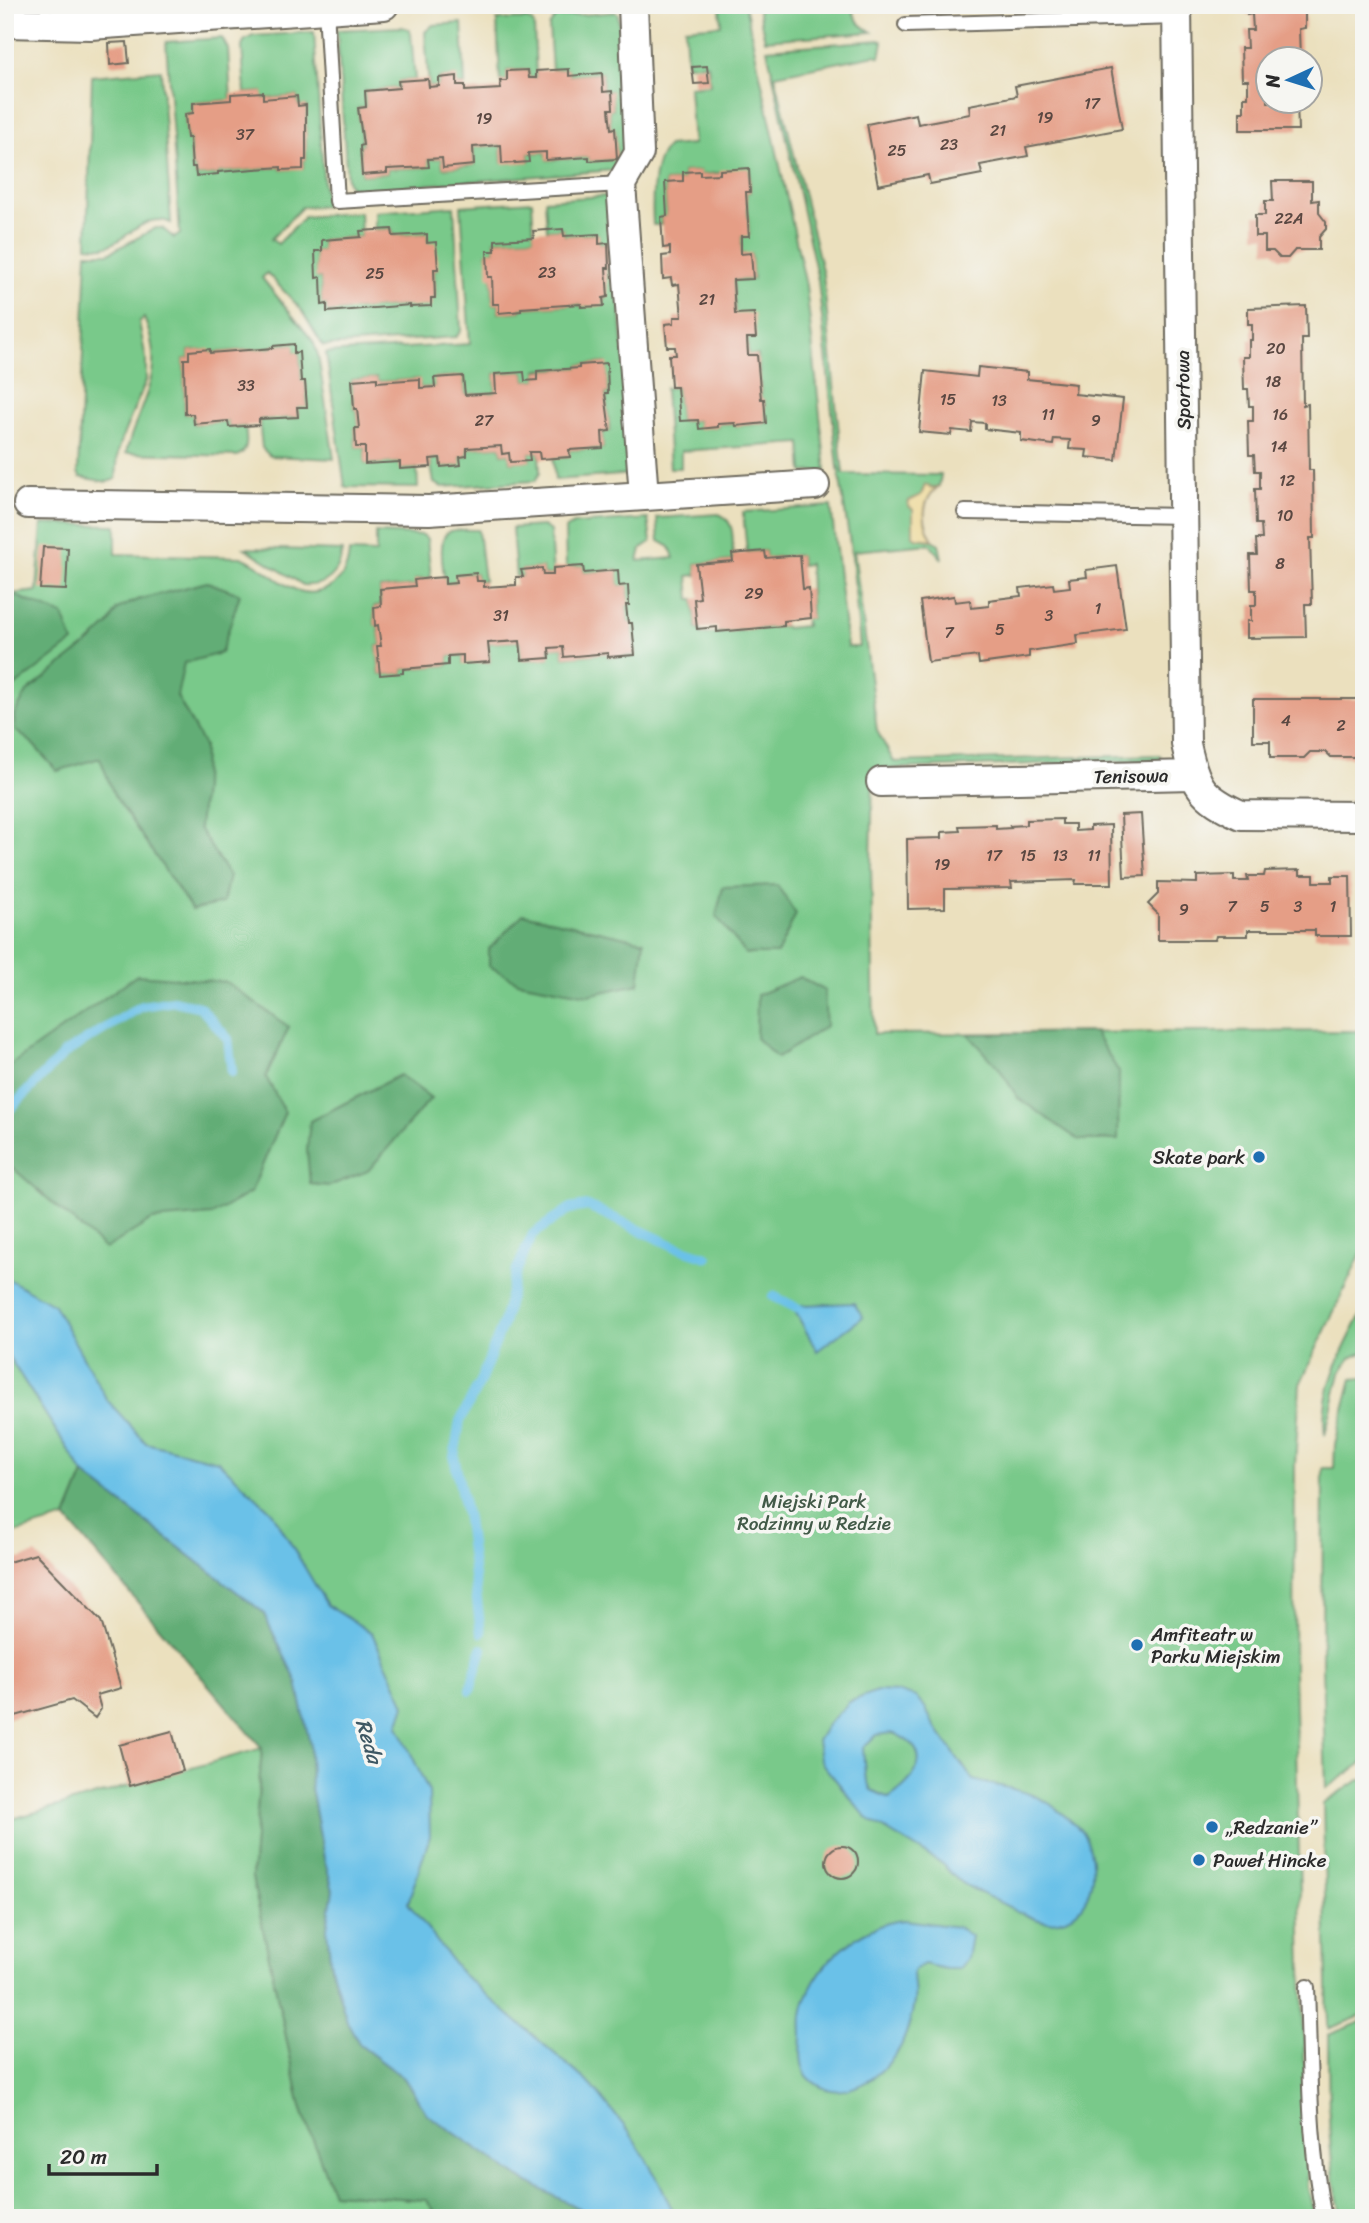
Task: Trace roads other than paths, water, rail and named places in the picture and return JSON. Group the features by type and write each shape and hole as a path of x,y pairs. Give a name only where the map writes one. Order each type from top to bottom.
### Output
{"street":[{"path":"633,5 639,153 621,184 644,496"},
{"path":"5,23 74,15 366,6"},
{"name":"Sportowa","path":"1177,11 1186,744 1193,775"},
{"path":"28,505 429,510 815,485"},
{"name":"Tenisowa","path":"881,782 1193,775 1206,796 1241,815 1364,816"}],"lane":[{"path":"326,9 337,201 621,184"},
{"path":"906,24 1177,11"},
{"path":"965,513 1185,516"},
{"path":"1307,1987 1310,2124 1316,2179 1324,2218"}],"water":[{"name":"Reda","path":"5,1277 54,1305 107,1400 146,1443 218,1461 272,1512 327,1605 372,1633 405,1705 398,1726 429,1792 430,1836 408,1903 462,1974 592,2086 630,2133 659,2181 676,2218 588,2218 584,2211 523,2180 427,2114 404,2078 360,2045 347,2021 331,1967 327,1928 333,1890 324,1858 311,1787 310,1745 297,1682 263,1612 84,1474 5,1351"},
{"path":"854,1303 863,1317 817,1351 796,1313 802,1305"},
{"path":"877,1691 900,1692 916,1697 973,1780 1041,1799 1075,1825 1082,1832 1092,1858 1090,1887 1077,1912 1065,1919 1051,1922 1023,1914 955,1878 944,1865 867,1818 824,1766 817,1741 826,1726 849,1702","holes":["893,1733 915,1748 918,1756 918,1765 908,1782 889,1798 871,1790 865,1775 863,1747 877,1735"]},
{"path":"905,1920 958,1927 971,1936 967,1958 959,1969 923,1964 913,1971 915,1999 909,2024 902,2044 885,2067 860,2085 847,2089 833,2090 820,2086 805,2073 801,2058 802,2015 815,1981 839,1951 854,1939 888,1923"}],"waterway":[{"path":"5,1114 65,1053 142,1006 174,1001 200,1007 228,1039 232,1072"},
{"path":"481,1633 467,1519 454,1457 460,1421 480,1382 503,1324 516,1272 533,1234 569,1209 588,1206 674,1246 707,1257"},
{"path":"773,1296 799,1309"},
{"path":"470,1690 482,1649"}],"place":[{"name":"Skate park","path":"1259,1157"},
{"name":"Amfiteatr w Parku Miejskim","path":"1137,1645"},
{"name":"„Redzanie”","path":"1212,1827"},
{"name":"Paweł Hincke","path":"1199,1860"}],"park label":[{"name":"Miejski Park Rodzinny w Redzie","path":"814,1512"}]}
